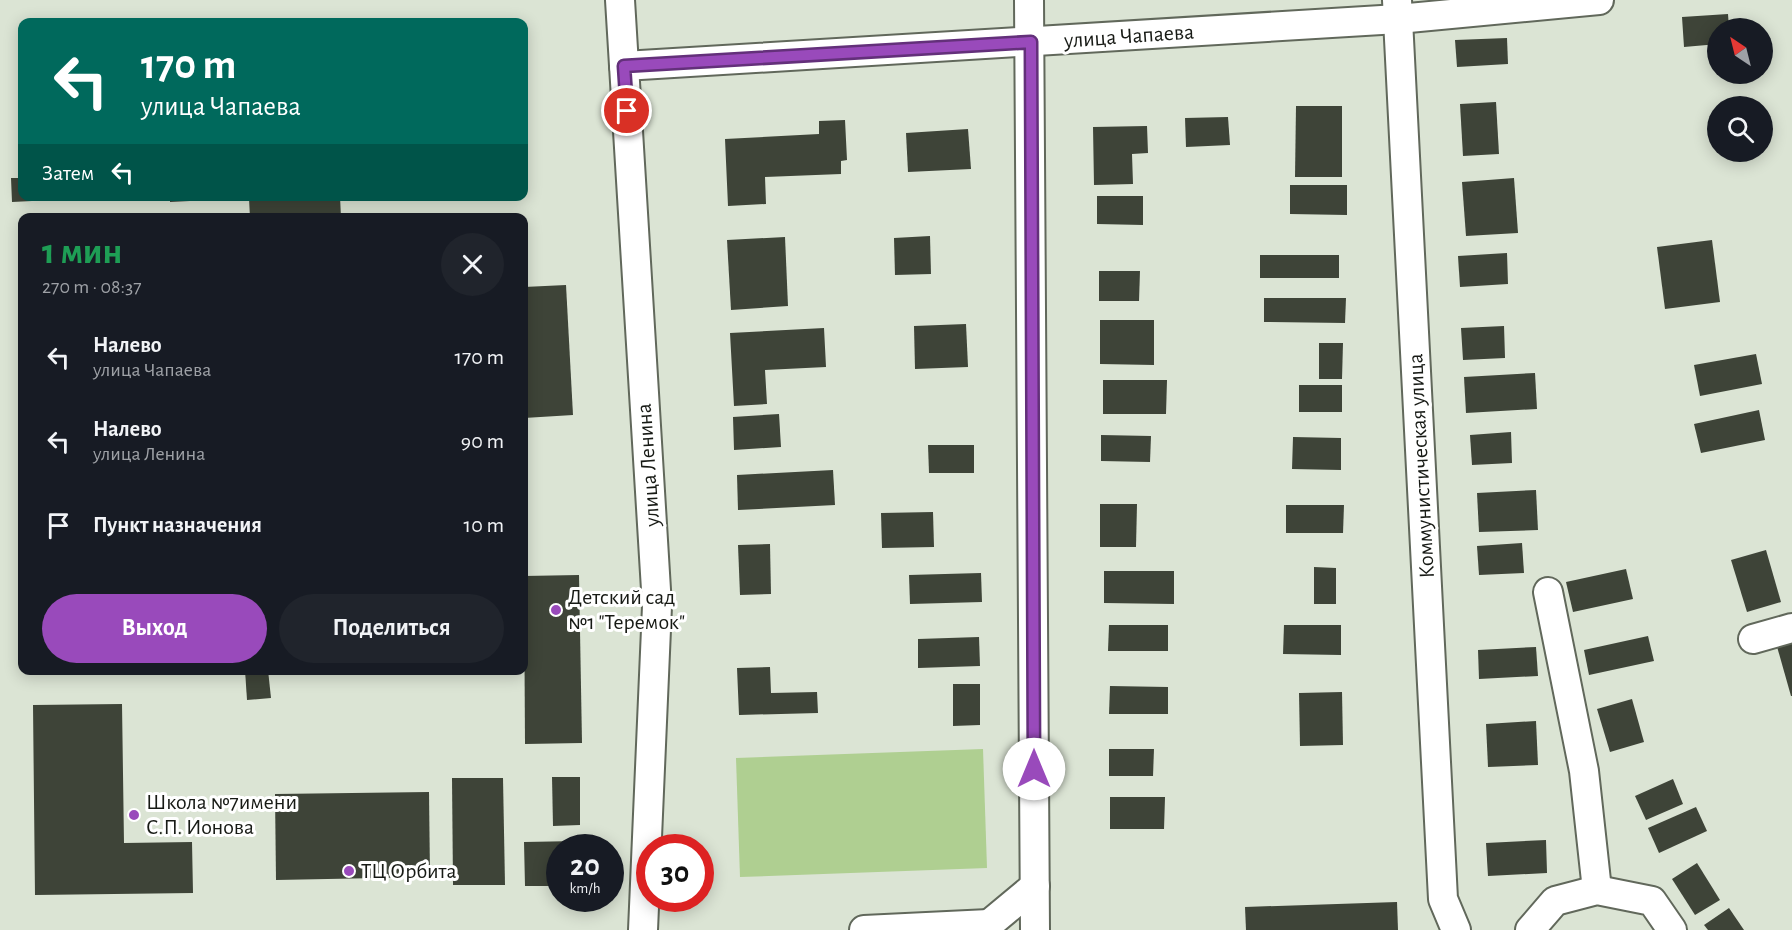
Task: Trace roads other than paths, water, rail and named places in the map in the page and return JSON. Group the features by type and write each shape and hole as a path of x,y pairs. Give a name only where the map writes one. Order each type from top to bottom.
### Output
{"street":[{"name":"улица Ленина","path":"620,0 657,606 643,930"},
{"path":"1029,0 1035,930"},
{"name":"улица Чапаева","path":"624,66 1031,42 1398,9 1599,0"},
{"name":"Коммунистическая улица","path":"1398,9 1443,899 1456,930"},
{"path":"1548,592 1584,771 1597,890"},
{"path":"1753,639 1792,628"},
{"path":"864,930 986,927 1035,886"},
{"path":"1530,930 1555,901 1597,890 1652,901 1672,930"}],"place":[{"name":"Детский сад №1 \"Теремок\"","path":"556,610"},
{"name":"Школа №7имени С.П. Ионова","path":"134,815"},
{"name":"ТЦ Орбита","path":"349,871"}]}
